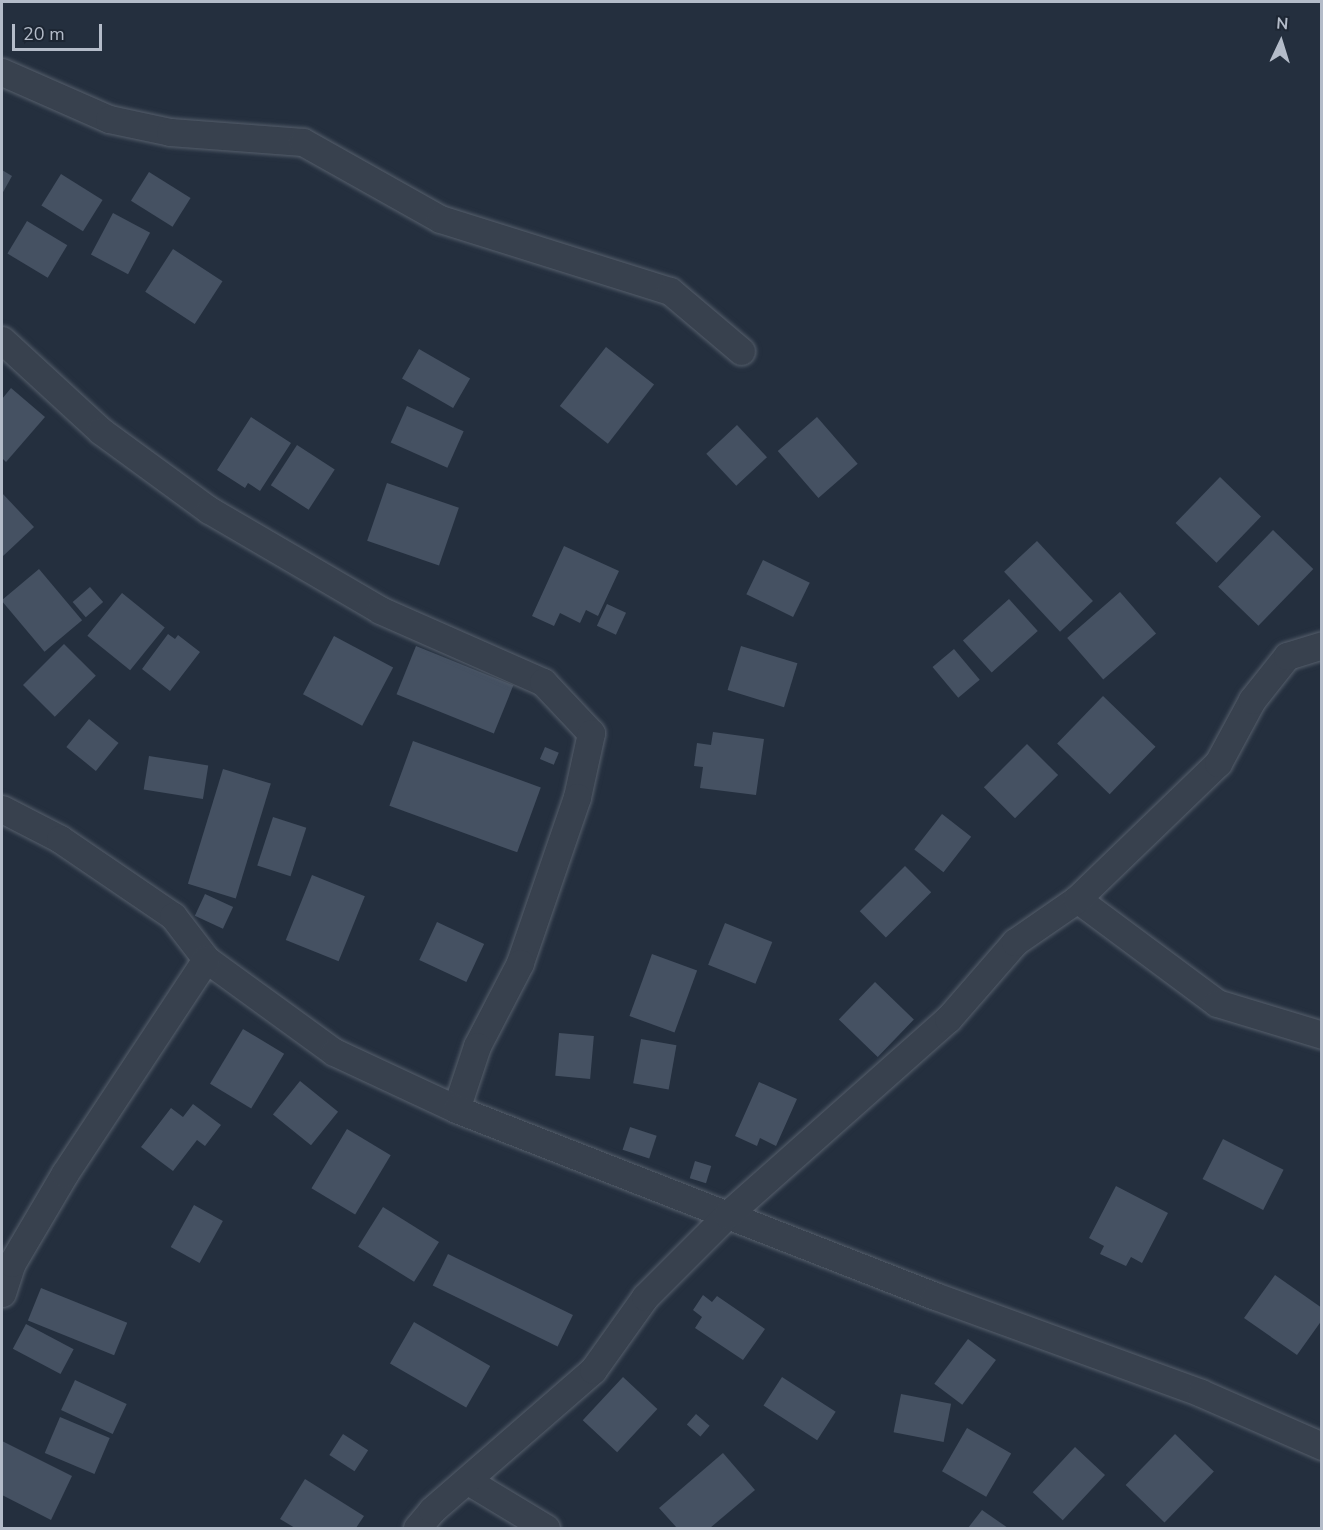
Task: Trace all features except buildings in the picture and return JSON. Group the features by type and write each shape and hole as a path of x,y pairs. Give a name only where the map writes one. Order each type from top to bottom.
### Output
{"street":[{"path":"2,72 109,119 170,132 303,142 440,219 670,291 741,351"},
{"path":"2,340 101,431 209,510 380,610 543,682 591,733 577,797 520,963 477,1046 456,1109"},
{"path":"417,1528 432,1510 593,1370 645,1297 727,1215 948,1020 1015,942 1077,899 1218,763 1252,700 1287,656 1322,645"},
{"path":"2,809 60,839 173,916 206,959 334,1052 456,1109 727,1215 1201,1393 1322,1446"},
{"path":"1077,899 1217,1003 1322,1035"},
{"path":"2,1293 12,1263 65,1173 206,959"},
{"path":"468,1481 546,1528"}]}
